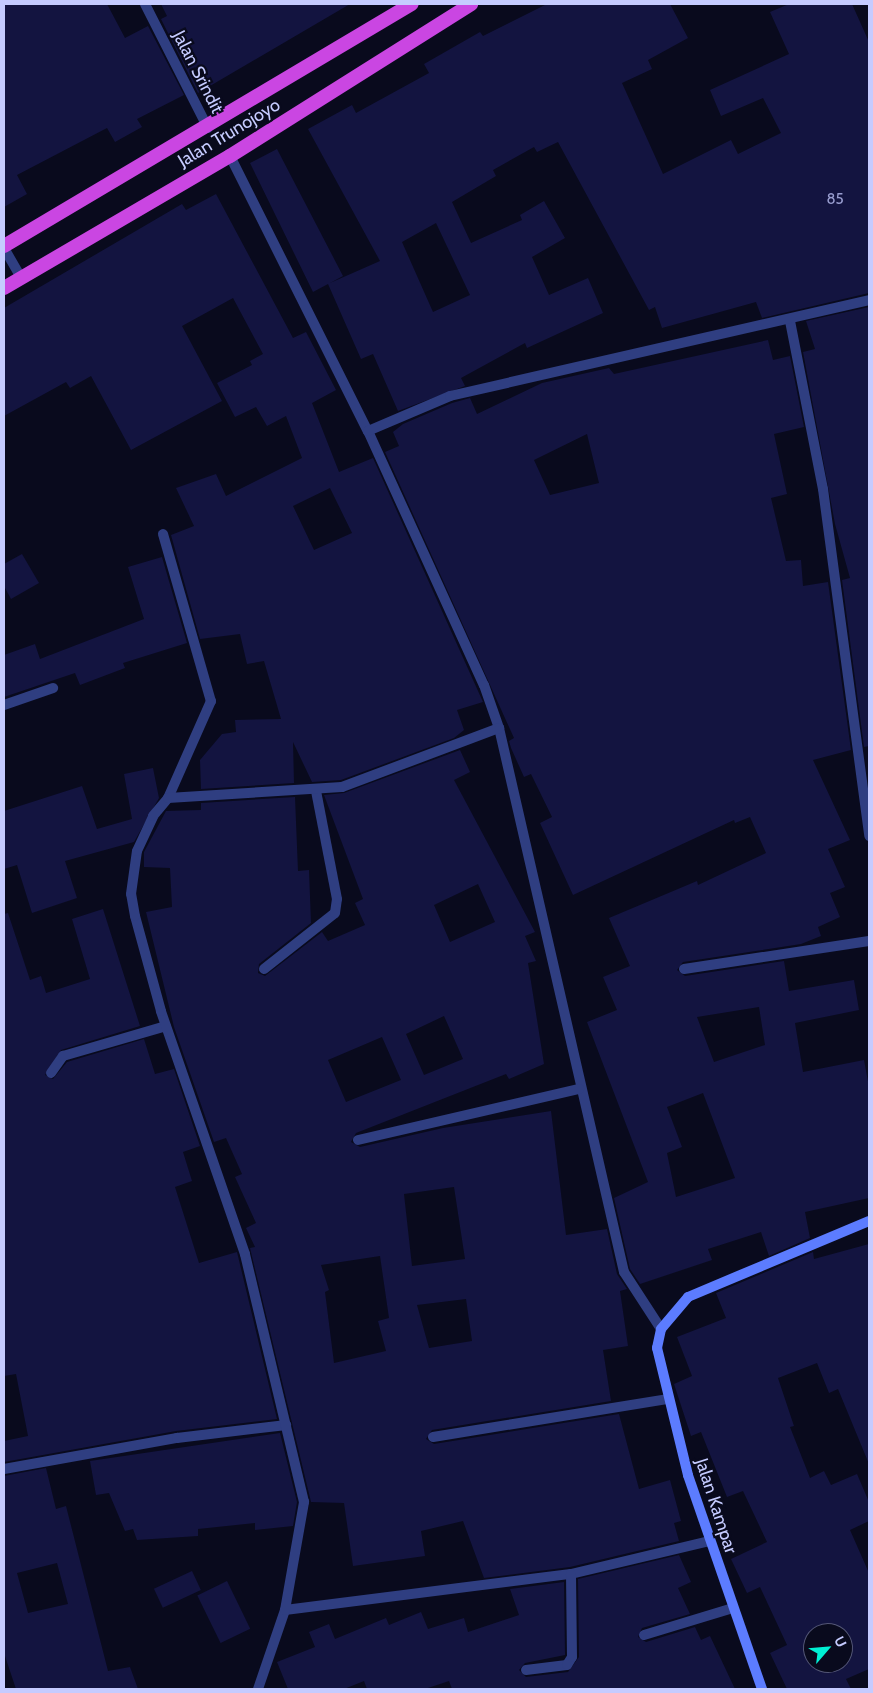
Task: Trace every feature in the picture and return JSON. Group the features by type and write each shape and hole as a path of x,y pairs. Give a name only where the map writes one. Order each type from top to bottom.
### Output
{"highway":[{"name":"Jalan Trunojoyo","path":"4,247 208,128 411,4"},
{"name":"Jalan Trunojoyo","path":"4,288 230,156 471,4"}],"main road":[{"path":"661,1329 688,1297 869,1221"},
{"name":"Jalan Kampar","path":"661,1329 657,1348 667,1399 710,1541 762,1689"}],"street":[{"name":"Jalan Srindit","path":"145,4 208,128"},
{"path":"230,156 368,431 499,728 579,1089 624,1272 661,1329"},
{"path":"4,247 20,278"},
{"path":"368,431 450,396 790,322 869,300"},
{"path":"790,322 823,489 869,836"},
{"path":"163,534 210,701 168,798 142,836 131,894 166,1026 245,1254 304,1502 285,1610 258,1689"},
{"path":"4,705 53,688"},
{"path":"168,798 316,791 354,784 499,728"},
{"path":"264,969 335,913 337,899 316,791"},
{"path":"684,968 716,967 869,941"},
{"path":"51,1073 63,1056 166,1026"},
{"path":"358,1140 579,1089"},
{"path":"433,1437 667,1399"},
{"path":"4,1469 177,1438 286,1425"},
{"path":"285,1610 571,1574 710,1541"},
{"path":"526,1670 566,1665 572,1657 571,1574"},
{"path":"644,1635 733,1608"}],"building":[{"path":"4,4 107,4 125,38 148,26 184,95 137,119 142,127 115,142 107,128 17,175 27,194 4,207"},
{"path":"161,4 350,4 198,93 161,19 167,16"},
{"path":"547,4 670,4 688,38 648,60 652,69 622,83 663,174 731,140 738,154 781,133 763,98 721,116 710,90 789,54 770,12 789,4 852,4 869,42 869,293 762,318 756,302 662,328 655,307 649,310 558,142 537,152 534,147 493,170 496,176 452,202 471,243 522,220 520,215 544,201 565,238 532,257 549,295 588,278 603,313 527,348 525,343 461,378 465,386 398,411 373,354 361,359 328,284 313,292 250,163 277,149 343,276 330,283 380,261 308,129 352,105 356,113 429,73 424,64 480,32 483,36","holes":["436,223 470,295 433,312 402,242"]},
{"path":"216,194 293,338 306,332 336,390 312,403 339,472 373,458 483,702 457,710 464,730 454,738 341,780 312,782 293,742 294,783 201,789 200,760 222,734 236,732 235,720 281,719 264,661 247,664 240,634 200,639 171,535 194,526 176,488 216,474 226,496 302,458 286,416 267,426 256,407 235,417 217,383 252,365 250,361 263,354 233,298 182,326 222,401 131,450 91,376 70,388 66,382 4,416 4,308 182,204 186,210","holes":["330,488 352,533 314,550 293,506"]},
{"path":"869,307 869,746 864,747 842,580 850,578 835,524 803,352 815,349 806,321"},
{"path":"768,340 773,360 790,356 804,427 774,434 787,494 771,498 786,561 801,560 803,586 828,582 851,750 813,760 850,840 828,849 845,887 830,893 840,917 818,927 821,936 801,944 683,962 677,970 685,976 784,961 789,991 854,980 859,1010 795,1023 803,1072 864,1060 869,1087 869,1198 805,1212 810,1238 769,1256 761,1232 708,1249 712,1260 640,1284 630,1269 614,1198 648,1182 587,1022 617,1010 603,977 630,966 609,918 697,881 698,885 766,853 750,817 735,823 734,820 573,895 540,823 552,817 531,774 524,777 509,741 514,738 385,452 399,446 393,432 403,424 452,403 470,398 477,414 542,383 609,368 614,374","holes":["587,434 599,483 550,495 534,460","759,1007 765,1045 714,1062 697,1017","703,1093 735,1178 676,1197 667,1153 682,1147 667,1107"]},
{"path":"22,554 39,583 11,599 4,586 4,564"},
{"path":"162,557 187,643 123,663 125,668 80,685 75,673 4,697 4,655 35,644 40,659 144,619 128,567"},
{"path":"460,750 470,772 454,780 535,932 525,936 536,961 528,963 544,1064 509,1079 506,1074 356,1133 351,1142 360,1147 443,1128 551,1111 566,1235 607,1229 617,1274 627,1289 620,1291 628,1346 603,1350 611,1401 432,1430 426,1439 434,1444 619,1414 639,1489 670,1480 681,1521 674,1523 679,1541 570,1567 484,1578 463,1521 421,1531 425,1556 353,1566 344,1503 311,1502 250,1248 255,1247 246,1228 256,1223 235,1177 242,1174 226,1138 214,1142 174,1027 146,912 172,907 170,868 144,867 144,852 166,811 201,810 201,803 295,797 298,871 309,870 311,923 259,964 258,973 265,976 322,932 328,941 365,925 355,903 363,899 324,795 344,793","holes":["478,884 495,922 450,942 434,905","444,1016 463,1059 424,1075 406,1034","382,1037 401,1080 346,1102 328,1060","454,1187 465,1259 412,1266 404,1194","380,1256 389,1318 378,1321 386,1351 334,1363 325,1292 329,1290 321,1265","466,1299 472,1341 429,1348 417,1305"]},
{"path":"153,768 159,798 134,842 65,861 77,898 32,913 17,865 4,869 4,811 82,786 97,829 132,819 124,774"},
{"path":"103,909 140,1026 61,1050 45,1075 53,1079 67,1062 144,1039 155,1074 174,1069 200,1146 183,1152 192,1181 175,1187 199,1263 237,1252 277,1419 176,1431 4,1462 4,1441 28,1436 16,1374 4,1376 4,914 8,913 30,980 41,976 46,993 90,979 72,919"},
{"path":"869,1244 869,1464 838,1389 829,1393 817,1363 778,1378 794,1426 790,1427 810,1478 824,1471 831,1485 857,1474 869,1502 869,1521 850,1530 869,1573 869,1669 846,1679 851,1689 787,1689 770,1653 787,1645 760,1587 747,1593 731,1559 767,1542 743,1491 727,1497 701,1432 691,1436 674,1384 692,1376 677,1337 726,1318 716,1293 813,1252 814,1259"},
{"path":"280,1433 297,1502 293,1526 255,1530 255,1523 198,1529 198,1536 137,1540 133,1529 125,1531 109,1493 96,1495 90,1461"},
{"path":"46,1468 56,1509 66,1506 108,1671 130,1667 138,1689 16,1689 4,1653 4,1476","holes":["57,1563 68,1604 28,1613 17,1573"]},
{"path":"679,1555 691,1582 678,1588 690,1614 642,1628 638,1637 646,1642 695,1627 701,1640 710,1636 735,1689 452,1689 449,1681 425,1689 367,1689 364,1681 344,1689 288,1689 277,1662 315,1647 309,1632 329,1624 335,1639 386,1618 389,1625 421,1612 428,1629 464,1618 468,1632 519,1615 510,1589 564,1582 565,1655 525,1663 519,1670 526,1677 568,1672 579,1657 578,1579"},
{"path":"192,1571 201,1590 163,1608 154,1589"},
{"path":"227,1581 250,1629 221,1643 197,1595"}]}
